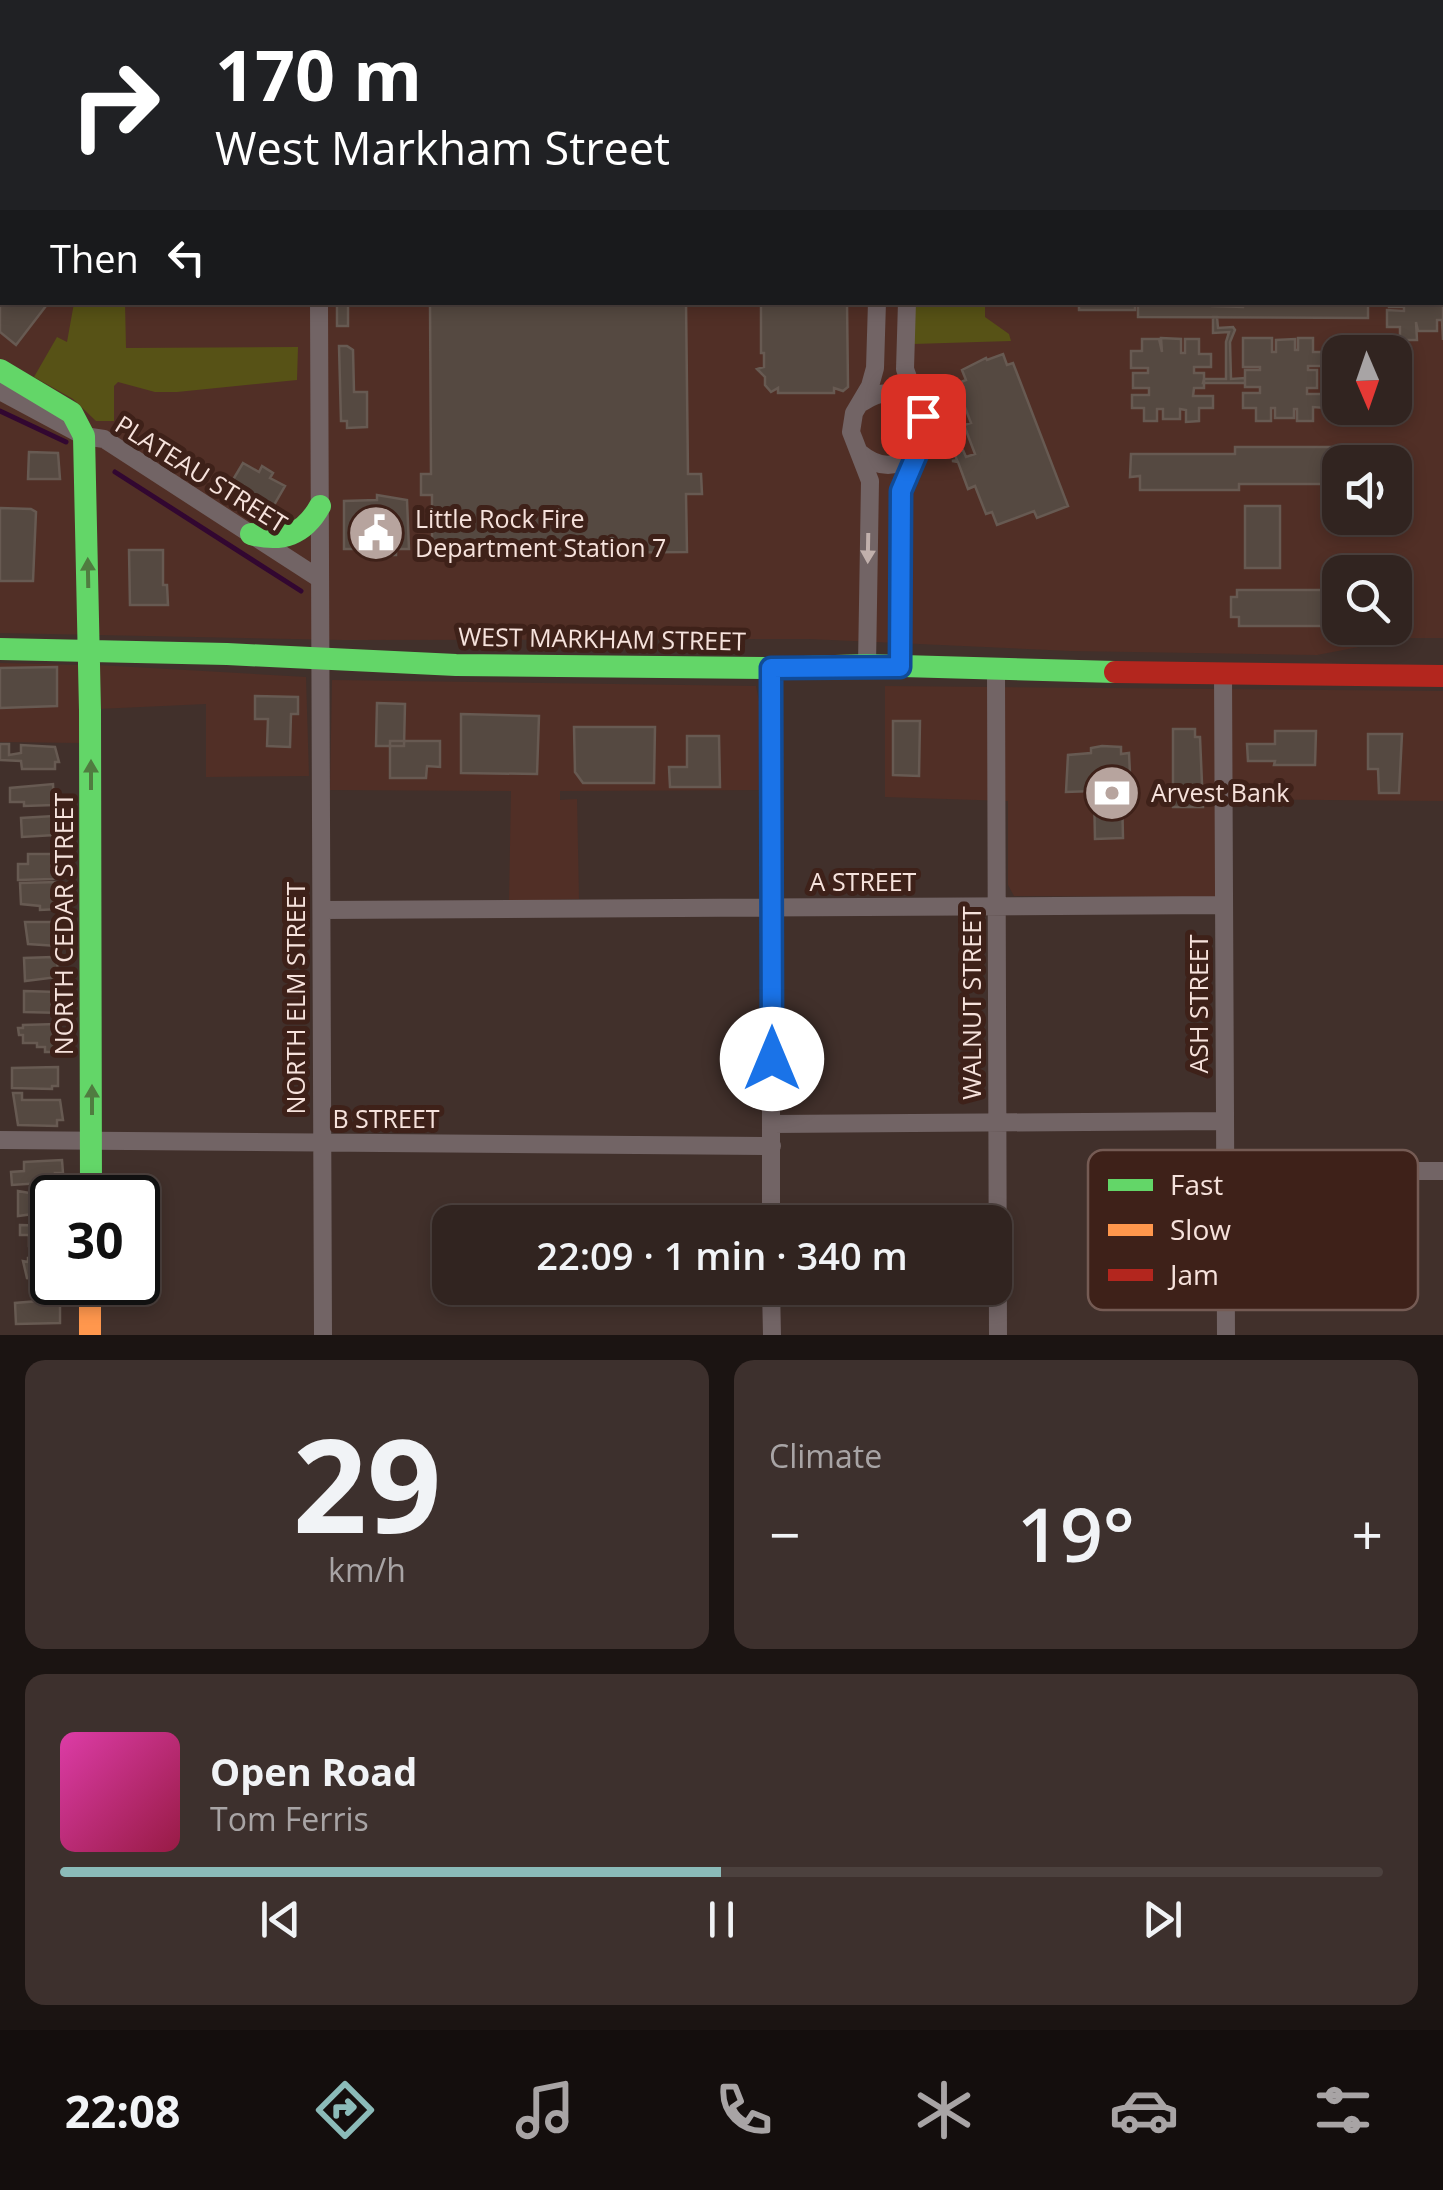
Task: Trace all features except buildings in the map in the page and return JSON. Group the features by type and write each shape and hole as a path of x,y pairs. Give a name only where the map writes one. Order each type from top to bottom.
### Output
{"main road":[{"path":"0,370 72,413 84,436"},
{"name":"NORTH CEDAR STREET","path":"84,436 92,1175"},
{"path":"252,534 273,539 293,536 310,524 320,506"},
{"name":"WEST MARKHAM STREET","path":"0,649 226,654 321,661 771,668 867,665 996,671 1443,676"},
{"path":"90,1305 90,1335"}],"street":[{"name":"NORTH ELM STREET","path":"320,305 323,1335"},
{"path":"867,665 870,480 851,432 854,413 875,368 876,305"},
{"path":"900,667 901,491 926,428 905,369 907,305"},
{"name":"PLATEAU STREET","path":"0,392 84,436 104,439 320,578"},
{"path":"862,402 888,392 914,400"},
{"path":"860,452 870,461 891,466 916,454"},
{"path":"771,668 772,1205"},
{"name":"WALNUT STREET","path":"996,671 998,1335"},
{"name":"ASH STREET","path":"1223,673 1225,1150"},
{"name":"A STREET","path":"322,910 1224,905"},
{"path":"772,1124 1225,1121"},
{"name":"B STREET","path":"0,1140 772,1146"},
{"path":"772,1305 772,1335"},
{"name":"ASH STREET","path":"1226,1310 1226,1335"}],"shaded area":[{"path":"0,305 1443,305 1443,638 1412,638 1412,555 1322,555 1322,645 1369,645 1317,655 1070,651 809,639 344,640 0,633"},
{"path":"74,305 125,305 126,348 298,347 297,380 177,392 155,392 118,382 114,386 114,421 96,421 73,399 34,377 57,337 67,342"},
{"path":"915,305 985,305 985,317 1009,334 1011,341 913,344"},
{"path":"0,663 81,665 82,743 0,742"},
{"path":"98,665 306,677 309,776 206,777 206,704 98,709"},
{"path":"332,680 756,686 761,711 762,790 560,791 560,800 577,799 579,899 509,901 511,791 330,790"},
{"path":"885,686 1443,691 1443,801 1219,799 1217,897 1014,896 1008,885 1008,801 885,797"}],"waterway":[{"path":"0,411 66,442"},
{"path":"115,472 301,591"}],"traffic: fast":[{"path":"0,370 72,413 84,436 90,710 91,1175"},
{"path":"251,534 291,534 307,524 320,506"},
{"path":"0,649 456,665 867,665 1115,672"}],"traffic: slow":[{"path":"90,1305 90,1335"}],"traffic: jam":[{"path":"1115,672 1443,676"}],"place":[{"name":"Little Rock Fire Department Station 7","path":"376,533"},
{"name":"Arvest Bank","path":"1112,793"}],"route":[{"path":"772,1059 771,668 900,667 901,491 925,435 923,416"}]}
